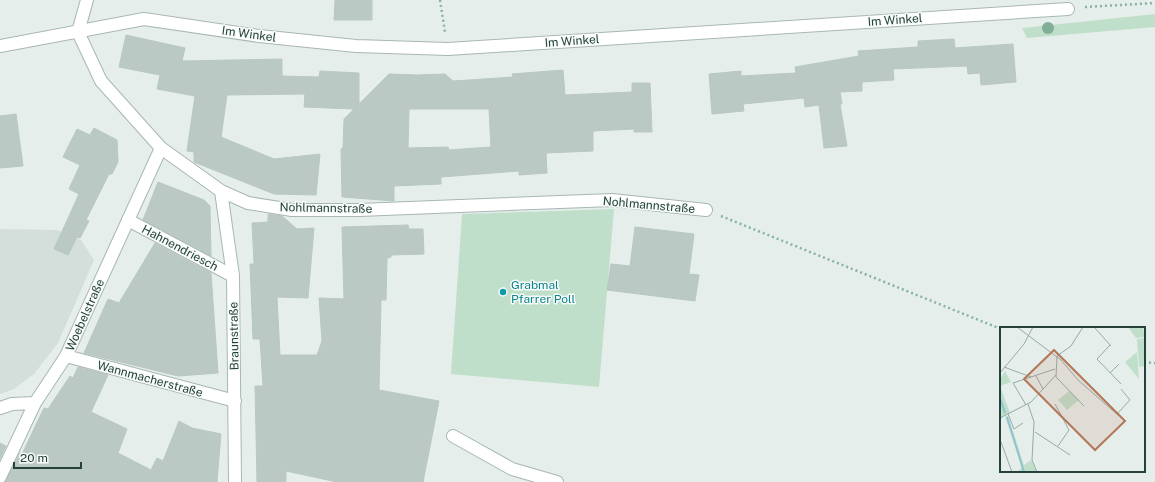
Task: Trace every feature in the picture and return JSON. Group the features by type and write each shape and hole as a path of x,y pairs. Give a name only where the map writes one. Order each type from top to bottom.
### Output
{"street":[{"path":"0,46 78,32 87,0"},
{"name":"Im Winkel","path":"78,32 144,19 259,36 356,46 448,49 1041,5 1068,8"},
{"name":"Nohlmannstraße","path":"78,32 101,81 160,148 222,191 248,203 292,210 360,210 612,200 706,210"},
{"name":"Woebelstraße","path":"0,477 35,403 66,356 160,148"},
{"name":"Braunstraße","path":"222,191 233,276 235,482"},
{"name":"Hahnendriesch","path":"128,220 233,276"},
{"name":"Wannmacherstraße","path":"66,356 235,401"},
{"path":"0,408 12,404 35,403"},
{"path":"453,436 512,469 557,482"}],"path":[{"path":"440,0 448,49"},
{"path":"1068,8 1155,3"},
{"path":"706,210 1000,329"},
{"path":"1145,362 1155,363"}],"shaded area":[{"path":"0,229 57,230 81,240 94,260 58,343 34,374 14,389 0,394"}],"green space":[{"path":"1155,14 1155,27 1027,38 1022,28"},
{"path":"614,209 599,387 451,374 462,214"}],"building":[{"path":"335,0 372,0 372,20 334,20"},
{"path":"126,35 185,48 182,61 282,59 282,76 319,77 320,71 359,73 359,104 389,74 445,74 453,81 513,77 512,74 563,70 565,95 632,92 632,83 650,83 652,132 634,132 634,129 593,131 593,151 546,153 547,173 519,175 519,171 441,177 441,184 394,186 394,201 342,197 341,149 343,148 344,119 354,109 304,107 305,94 227,95 221,137 274,159 320,154 316,195 274,194 194,162 194,152 187,151 195,96 157,89 160,75 119,67","holes":["409,109 489,109 491,147 449,150 448,147 408,148"]},
{"path":"954,39 955,48 1013,44 1016,82 981,85 980,73 968,74 967,66 893,69 894,80 862,82 862,91 840,92 842,104 840,104 847,146 824,148 819,105 805,107 804,98 743,104 744,111 712,114 709,74 741,71 741,76 796,73 795,67 859,56 858,51 918,47 918,41"},
{"path":"16,114 23,166 0,168 0,116"},
{"path":"94,128 117,140 118,162 112,174 109,174 86,220 89,221 80,238 77,237 68,255 54,249 79,194 69,189 80,165 63,157 77,129 90,135"},
{"path":"158,182 204,200 210,206 211,256 143,220"},
{"path":"268,214 282,216 297,229 314,228 308,298 277,297 280,355 317,355 322,341 319,298 344,299 342,227 408,225 409,229 423,229 424,254 391,255 391,257 387,258 386,300 381,300 379,390 439,401 423,482 337,482 286,471 286,482 257,482 255,386 263,386 260,339 253,339 250,264 254,264 252,223 268,222"},
{"path":"635,227 694,234 689,274 699,275 695,301 607,290 611,264 630,266"},
{"path":"155,243 211,273 218,373 178,376 84,353 108,299 119,303"},
{"path":"78,367 108,375 91,412 127,429 118,453 151,470 157,458 163,461 179,421 192,428 221,434 217,482 5,482 20,453 22,454 44,408 48,409 70,376 73,378"},
{"path":"0,443 6,446 0,459"}],"place":[{"name":"Grabmal Pfarrer Poll","path":"503,292"}]}
